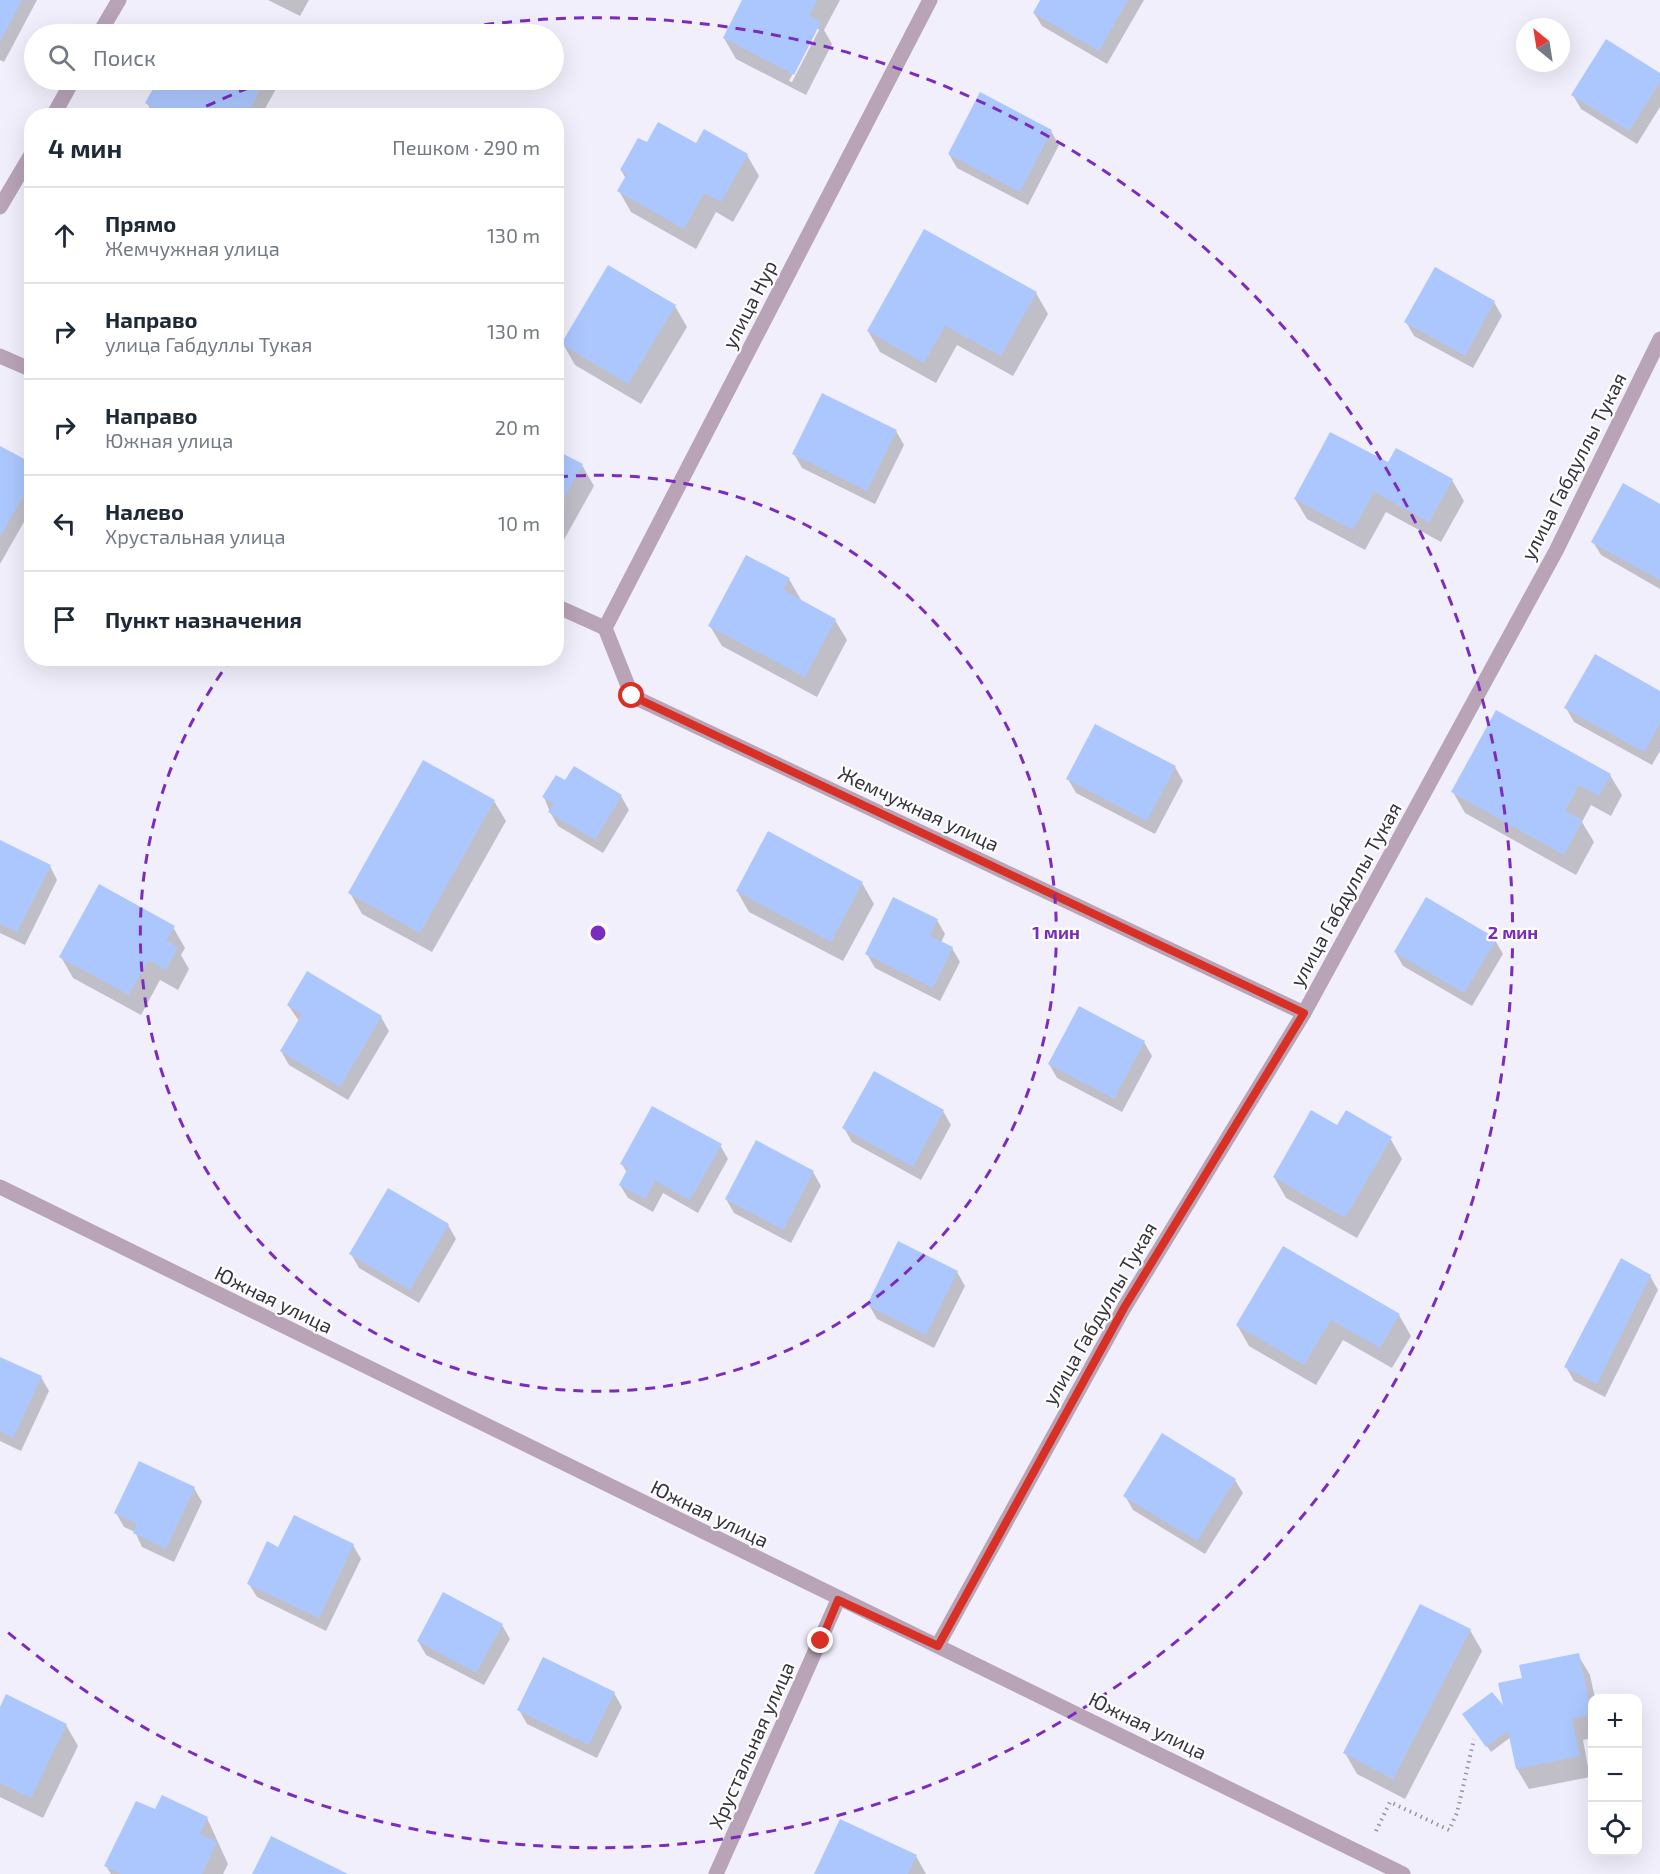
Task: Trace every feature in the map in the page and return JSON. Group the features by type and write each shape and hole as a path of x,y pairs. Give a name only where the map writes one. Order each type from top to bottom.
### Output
{"street":[{"path":"105,24 119,0"},
{"name":"улица Нур","path":"606,628 930,0"},
{"path":"58,108 68,90"},
{"path":"0,207 24,166"},
{"name":"улица Габдуллы Тукая","path":"938,1646 1124,1308 1304,1013 1556,551 1660,339"},
{"path":"0,356 24,366"},
{"path":"564,610 606,628"},
{"name":"Жемчужная улица","path":"606,628 632,696 1304,1013"},
{"name":"Южная улица","path":"0,1187 838,1600 938,1646 1403,1874"},
{"name":"Хрустальная улица","path":"716,1874 838,1600"}],"path":[{"path":"1364,1855 1390,1802 1449,1830 1457,1813 1474,1739"}],"building":[{"path":"0,0 22,0 0,42"},
{"path":"742,0 817,0 809,16 821,22 794,75 723,38"},
{"path":"1040,0 1128,0 1099,51 1033,13"},
{"path":"1606,39 1660,73 1660,82 1629,131 1571,95"},
{"path":"152,90 260,90 250,108 153,108 145,103"},
{"path":"980,92 1052,130 1020,192 948,154"},
{"path":"658,122 696,143 704,129 748,154 721,202 704,193 684,229 617,191 627,174 620,170 638,138 647,142"},
{"path":"924,229 1037,292 1001,356 945,326 924,363 867,331"},
{"path":"608,265 676,305 628,384 564,346 564,339"},
{"path":"1435,267 1495,301 1465,356 1404,322"},
{"path":"822,393 897,430 867,491 792,454"},
{"path":"1330,432 1388,462 1396,448 1453,479 1429,522 1374,492 1353,530 1294,499"},
{"path":"0,446 24,459 24,495 0,537"},
{"path":"564,454 583,464 564,498"},
{"path":"1623,483 1660,504 1660,580 1591,542"},
{"path":"746,555 790,578 783,590 836,619 805,677 708,626"},
{"path":"1595,654 1660,691 1660,724 1644,752 1564,708"},
{"path":"1496,710 1611,774 1599,796 1579,785 1565,811 1583,820 1564,855 1451,792"},
{"path":"1095,724 1176,766 1147,821 1066,779"},
{"path":"423,760 495,800 420,933 348,893"},
{"path":"574,766 622,795 595,840 548,812 554,804 542,797 556,775 565,780"},
{"path":"768,831 863,882 831,942 736,891"},
{"path":"0,840 51,865 17,932 0,924"},
{"path":"99,884 175,926 166,941 178,947 166,970 148,960 129,995 59,957"},
{"path":"893,897 938,919 930,936 953,947 933,988 865,954"},
{"path":"1426,897 1497,939 1464,993 1394,952"},
{"path":"307,971 382,1016 340,1087 280,1051 302,1014 287,1005"},
{"path":"1079,1006 1145,1041 1114,1099 1048,1064"},
{"path":"874,1071 944,1110 913,1167 842,1128"},
{"path":"652,1106 722,1144 690,1200 655,1181 645,1199 619,1185 628,1168 620,1164"},
{"path":"1311,1110 1337,1125 1346,1110 1392,1137 1345,1218 1273,1177"},
{"path":"756,1140 814,1171 783,1230 725,1199"},
{"path":"388,1188 449,1224 410,1290 349,1254"},
{"path":"898,1241 958,1271 926,1335 867,1305"},
{"path":"1283,1246 1400,1314 1380,1348 1331,1320 1304,1365 1236,1325"},
{"path":"1621,1258 1651,1275 1597,1384 1564,1367"},
{"path":"0,1357 42,1376 13,1438 0,1431"},
{"path":"1162,1433 1236,1479 1197,1541 1123,1496"},
{"path":"139,1461 195,1487 166,1549 133,1533 137,1524 114,1513"},
{"path":"294,1515 354,1544 319,1618 247,1584 267,1541 278,1547"},
{"path":"443,1592 503,1624 476,1673 417,1641"},
{"path":"1420,1604 1471,1629 1393,1779 1343,1753"},
{"path":"1579,1653 1588,1696 1588,1716 1572,1719 1580,1756 1516,1769 1508,1731 1486,1747 1462,1714 1492,1692 1503,1705 1498,1683 1522,1678 1519,1665"},
{"path":"543,1657 615,1692 589,1745 517,1710"},
{"path":"6,1694 67,1724 31,1798 0,1783 0,1707"},
{"path":"162,1795 208,1817 200,1834 217,1842 202,1874 121,1874 104,1866 136,1801 155,1809"},
{"path":"840,1819 917,1855 908,1874 814,1874"},
{"path":"271,1836 348,1874 252,1874"}],"route":[{"path":"632,696 1304,1013 1124,1308 938,1646 838,1600 821,1641"}]}
